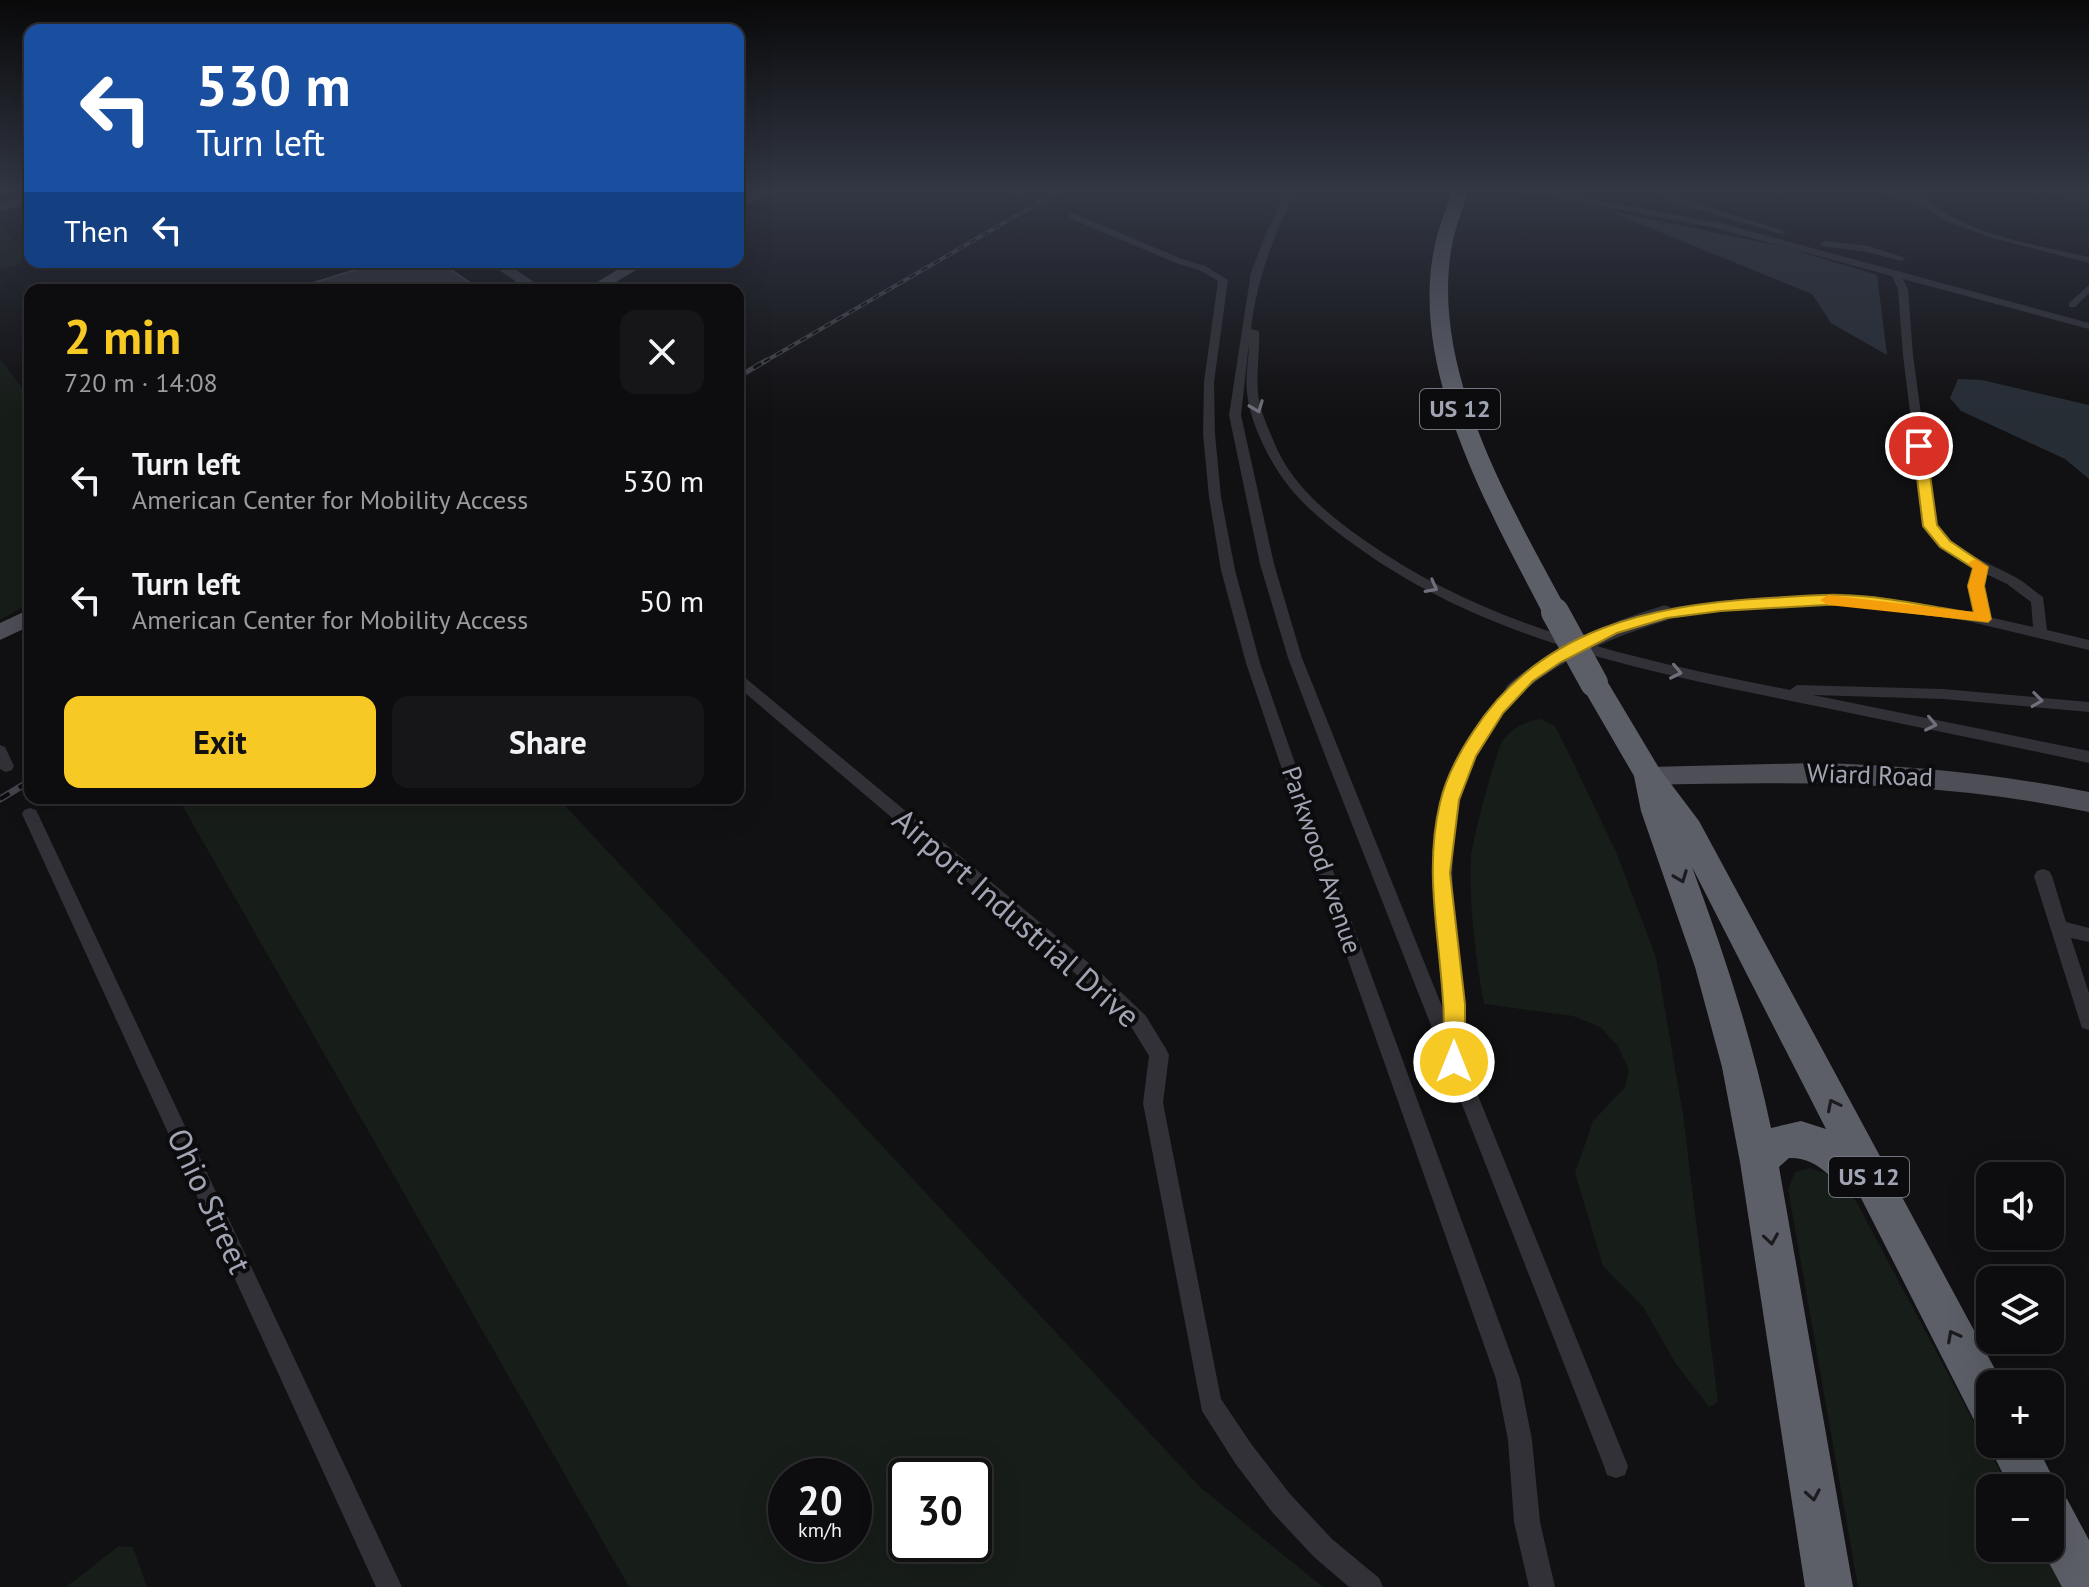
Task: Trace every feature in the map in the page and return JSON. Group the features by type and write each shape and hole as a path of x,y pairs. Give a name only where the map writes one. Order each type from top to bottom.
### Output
{"highway":[{"name":"US 12","path":"1441,266 1439,286 1446,353 1468,431 1497,503 1594,683 1649,776 1688,829 1976,1378"},
{"name":"US 12","path":"1649,776 1656,811 1690,901 1727,1015 1759,1162 1829,1587"},
{"path":"1759,1162 1774,1145 1786,1140 1813,1142 1826,1148 1856,1172 1892,1223"},
{"path":"2064,1542 2088,1587"}],"main road":[{"path":"602,284 630,268"},
{"path":"0,633 24,619"},
{"name":"Wiard Road","path":"1649,776 1874,772 1966,780 2089,802"}],"street":[{"name":"Parkwood Avenue","path":"1196,266 1223,280 1209,382 1209,434 1215,497 1228,570 1253,663 1309,828 1508,1379 1520,1440 1527,1522 1542,1587"},
{"path":"1258,266 1247,318 1235,415 1267,564 1295,658 1616,1466"},
{"path":"1267,266 1254,330 1256,352 1252,395 1273,453 1288,477 1320,512 1356,542 1397,568 1477,611 1537,635 1637,664 2089,757"},
{"path":"1872,266 2089,326"},
{"path":"504,268 529,284"},
{"path":"1895,272 1903,289 1908,355 1930,526 1945,544 1981,567 2012,581 2038,600 2040,633"},
{"path":"2072,305 2089,288"},
{"path":"1981,567 1976,586 1983,619"},
{"path":"1454,1062 1454,1004 1441,873 1447,814 1456,780 1473,744 1513,690 1555,658 1590,640 1665,613 1721,606 1843,599 1983,619 2089,645"},
{"name":"Airport Industrial Drive","path":"744,684 1096,980 1139,1022 1159,1055 1153,1103 1210,1403 1265,1484 1308,1532 1352,1575 1370,1587"},
{"path":"1764,690 1894,690 1996,695 2089,707"},
{"name":"Ohio Street","path":"30,814 389,1587"},
{"path":"2043,876 2089,1022"},
{"path":"2060,928 2089,935"}],"shaded area":[{"path":"1743,266 1848,266 1877,275 1887,355 1831,323 1812,294"},
{"path":"0,359 24,390 24,606 0,620"},
{"path":"1958,379 1982,380 2089,405 2089,479 2065,459 1961,411 1950,398"},
{"path":"1541,719 1555,726 1575,766 1617,854 1656,957 1683,1114 1718,1402 1709,1407 1676,1364 1643,1307 1603,1266 1575,1173 1593,1121 1625,1087 1629,1070 1617,1045 1600,1027 1573,1016 1484,1004 1472,912 1472,849 1501,744 1518,727"},
{"path":"181,804 564,804 1200,1487 1323,1587 629,1587"},
{"path":"1809,1168 1825,1173 1856,1201 1976,1426 1976,1458 1993,1458 2002,1474 1976,1474 1976,1562 2050,1562 2063,1587 1858,1587 1788,1189 1795,1172"},
{"path":"119,1546 133,1547 147,1587 66,1587"}],"building":[{"path":"362,268 449,268 472,284 310,284"}],"railway":[{"path":"764,362 929,266"},
{"path":"744,373 767,360"},
{"path":"0,799 24,785"}],"slow traffic":[{"path":"1828,600 1843,599 1983,619 1976,586 1981,567 1975,563"}],"route":[{"path":"1454,1062 1454,1004 1441,873 1445,828 1456,780 1479,734 1497,709 1527,677 1555,658 1611,630 1665,613 1721,606 1843,599 1983,619 1976,586 1981,567 1945,544 1930,526 1919,446"}]}
